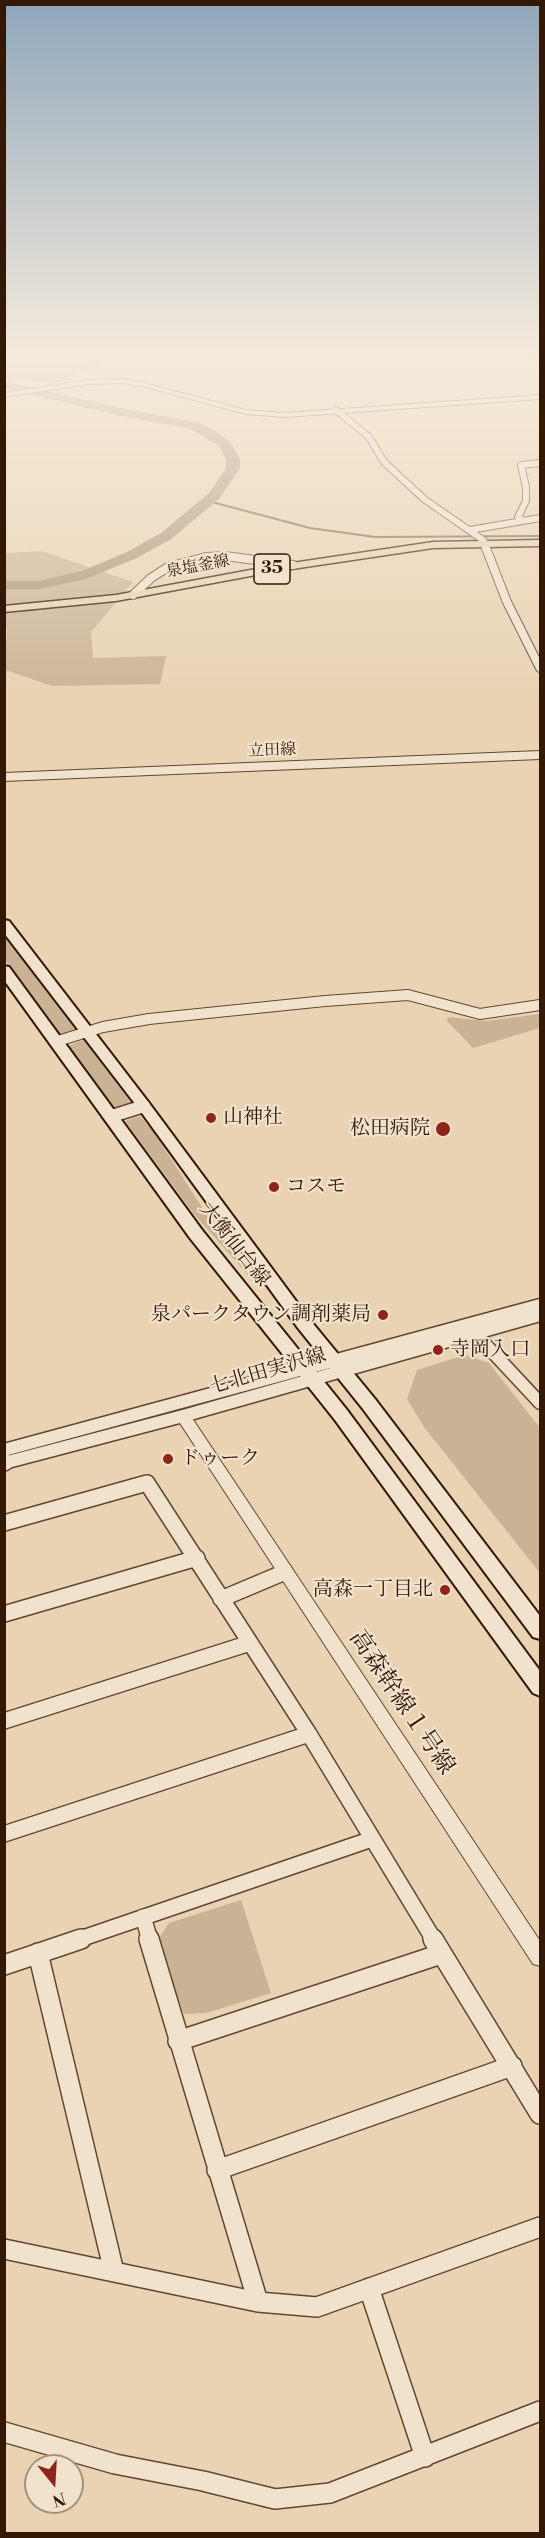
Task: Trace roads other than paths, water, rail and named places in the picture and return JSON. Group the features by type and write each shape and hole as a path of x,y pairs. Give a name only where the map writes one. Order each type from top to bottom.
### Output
{"main road":[{"name":"泉塩釜線","path":"4,609 133,595 293,565 422,547 484,541 540,543"},
{"name":"大衡仙台線","path":"4,924 144,1106 298,1316 540,1631"},
{"name":"大衡仙台線","path":"4,970 58,1041 196,1234 309,1374 540,1687"}],"street":[{"path":"394,471 424,499 484,541 507,602 540,668"},
{"path":"522,471 526,501 518,517 522,520"},
{"path":"472,531 540,518"},
{"path":"133,595 151,578 168,567 206,557 246,558 293,565"},
{"name":"立田線","path":"4,777 540,755"},
{"path":"58,1041 87,1032 149,1019 408,995 480,1014 540,1005"},
{"path":"112,1116 144,1106"},
{"path":"540,1305 471,1329 536,1390 540,1403"},
{"name":"七北田実沢線","path":"4,1463 183,1416 309,1374 471,1329 540,1315"},
{"path":"4,1450 309,1374"},
{"name":"高森幹線１号線","path":"183,1416 540,1957"},
{"path":"4,1523 147,1483 309,1734 540,2114"},
{"path":"4,1614 197,1558"},
{"path":"220,1599 285,1572"},
{"path":"4,1721 250,1643"},
{"path":"4,1834 309,1734"},
{"path":"4,1965 372,1839"},
{"path":"143,1917 178,2041 258,2302"},
{"path":"38,1953 114,2272"},
{"path":"178,2041 441,1954"},
{"path":"217,2170 512,2066"},
{"path":"4,2249 258,2302 317,2307 540,2227"},
{"path":"369,2288 425,2457"},
{"path":"4,2432 115,2464 203,2481 275,2499 330,2493 540,2411"}],"waterway":[{"path":"4,585 39,585 86,575 132,555 166,536 214,496 231,471"},
{"path":"208,501 310,528 375,537 540,536"}],"place":[{"name":"山神社","path":"211,1118"},
{"name":"松田病院","path":"443,1129"},
{"name":"コスモ","path":"274,1187"},
{"name":"泉パークタウン調剤薬局","path":"383,1315"},
{"name":"寺岡入口","path":"438,1350"},
{"name":"ドゥーク","path":"168,1459"},
{"name":"高森一丁目北","path":"445,1590"}]}
